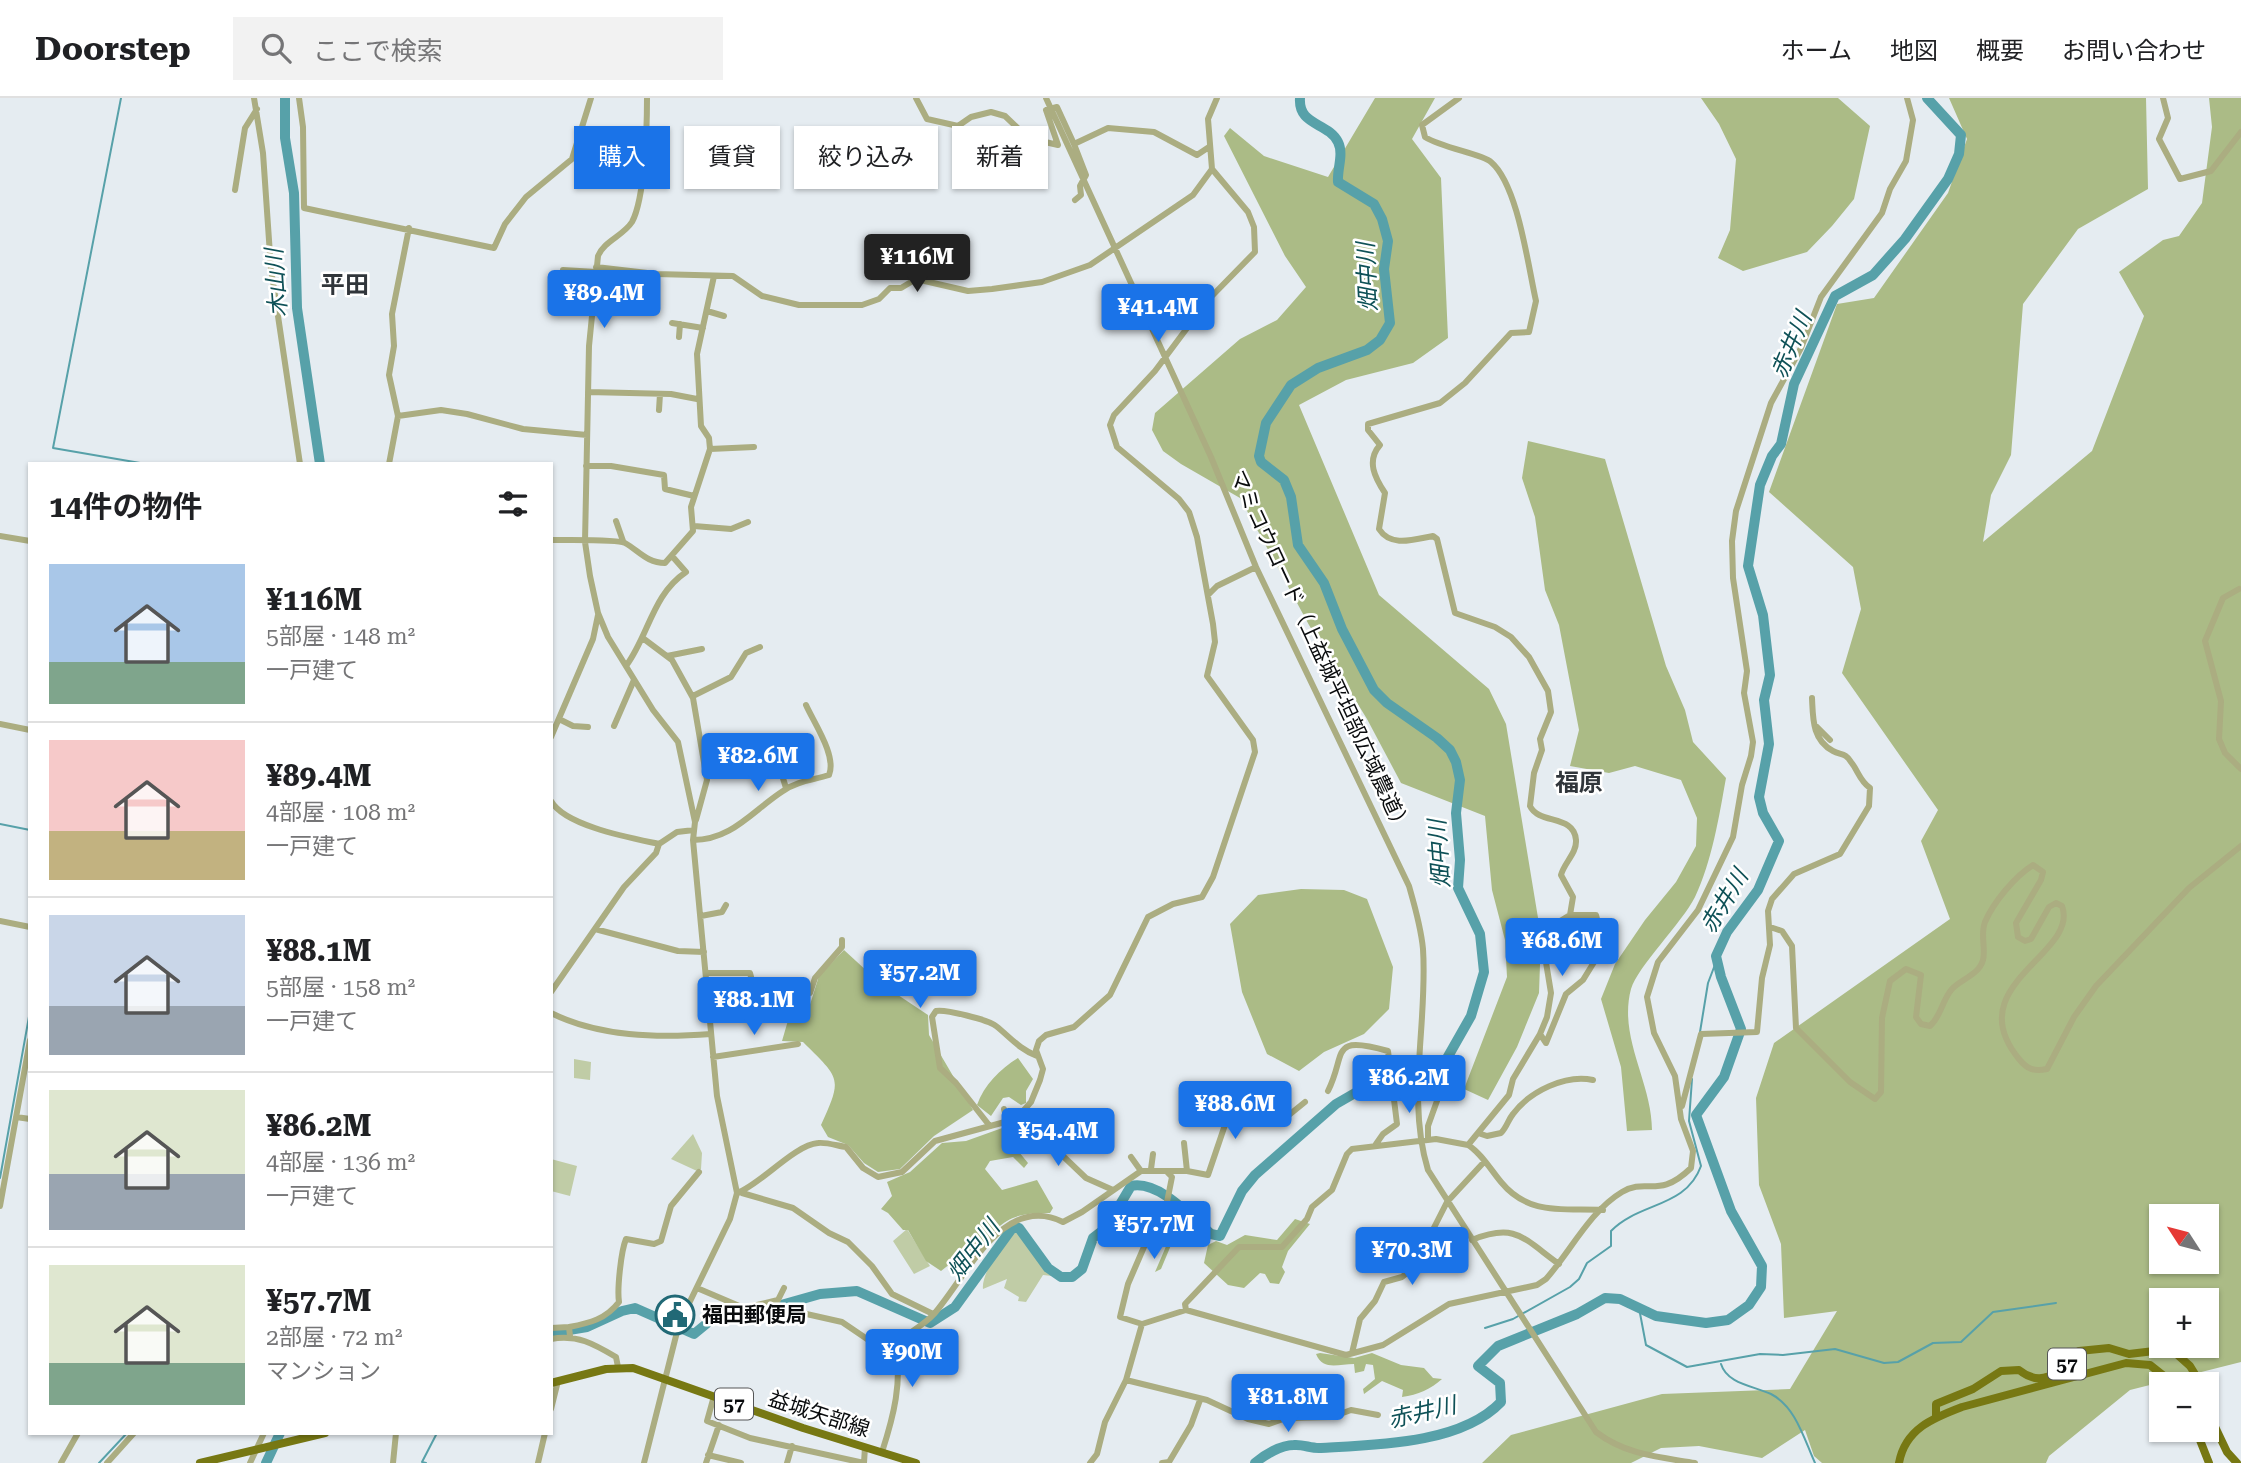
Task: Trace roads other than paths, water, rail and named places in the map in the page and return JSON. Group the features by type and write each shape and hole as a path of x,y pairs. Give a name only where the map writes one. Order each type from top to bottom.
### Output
{"main road":[{"name":"57","path":"1936,1417 1936,1404 1973,1389 2001,1371 2019,1370 2028,1377 2041,1378 2062,1371 2079,1351 2109,1348 2129,1354 2171,1349 2194,1372"},
{"name":"57","path":"1899,1463 1911,1435 1936,1417 2126,1363 2150,1365 2159,1372"},
{"name":"益城矢部線","path":"555,1382 618,1367 633,1368 916,1463"},
{"path":"200,1463 307,1435"},
{"path":"2219,1435 2227,1452 2237,1463"},
{"path":"2201,1442 2209,1463"}],"street":[{"path":"254,98 271,269 300,462"},
{"path":"299,98 303,127 304,208 494,248 505,224 526,197 572,159 591,98"},
{"path":"647,98 639,201 631,223 599,251 596,270 588,392 585,542 598,613 634,680 678,742 695,822"},
{"path":"916,98 927,119 958,126 971,117 991,112 1005,116 1028,138 1058,145 1046,110 1057,107 1086,175 1080,186 1081,194 1075,200"},
{"name":"マミコウロード（上益城平坦部広域農道）","path":"1046,98 1211,457 1256,567 1409,886 1419,922 1423,952 1419,1140 1428,1170 1596,1432 1614,1446 1640,1454 1695,1463"},
{"path":"737,1193 748,1190 772,1167 817,1142 846,1147 863,1168 878,1177 902,1172 935,1141 1015,1119 1031,1102 1040,1080 1043,1069 1037,1056 1038,1041 1046,1035 1074,1027 1110,995 1147,917 1173,904 1202,897 1213,877 1255,752 1253,740 1207,676 1214,642 1208,595 1189,512 1179,499 1117,447 1110,425 1114,415 1155,371 1208,300 1255,252 1254,226 1248,212 1212,169 1208,119 1217,98"},
{"path":"1459,98 1422,125 1425,137 1443,146 1485,158 1496,168 1520,219 1536,301 1535,313 1529,332 1511,333 1465,383 1440,403 1368,424 1368,430 1380,445 1376,450 1372,471 1385,493 1378,529 1381,534 1401,542 1433,536 1437,539 1455,613 1495,627 1510,637 1528,657 1548,691 1551,712 1540,739 1542,750 1534,773 1530,806 1539,816 1566,824 1573,831 1576,840 1574,850 1561,875 1573,897 1570,915"},
{"path":"1168,1173 1172,1177 1165,1212 1150,1233 1122,1299 1120,1317 1142,1324 1186,1310 1340,1354 1383,1345 1449,1304 1537,1285 1559,1264 1603,1210 1626,1190 1667,1186 1691,1168 1693,1151 1681,1119 1675,1076 1654,1033 1647,997 1658,962 1698,910 1733,837 1742,785 1751,756 1753,742 1744,693 1747,671 1733,578 1732,541 1736,512 1771,403 1801,348 1821,296 1882,213 1890,189 1906,161 1913,120 1907,98"},
{"path":"2163,98 2168,118 2158,139 2180,178 2211,171 2241,132"},
{"path":"235,190 246,128 257,109"},
{"path":"1074,144 1108,128 1154,132 1197,155 1209,147"},
{"path":"563,270 733,276 762,296 799,305 862,305 879,299 890,288 901,288 916,279 968,291 1042,282 1090,265 1116,248 1193,195 1212,169"},
{"path":"388,462 398,416 389,374 394,346 392,314 410,229"},
{"path":"616,521 623,541 637,554 660,563 671,556 690,536 694,526 691,507 710,449 709,439 701,426 697,399 697,354 714,276"},
{"path":"707,311 724,316"},
{"path":"672,323 703,328"},
{"path":"679,337 680,324"},
{"path":"588,392 660,394 697,399"},
{"path":"659,410 660,394"},
{"path":"398,416 441,410 523,429 587,435"},
{"path":"710,449 754,447"},
{"path":"586,466 611,466 664,475 665,489 694,496"},
{"path":"694,526 731,529 748,522"},
{"path":"0,536 28,541"},
{"path":"553,540 623,541"},
{"path":"626,666 644,639 664,590 686,572 671,556"},
{"path":"1208,595 1217,586 1256,567"},
{"path":"2239,589 2223,598 2205,641 2221,701 2218,739 2225,753 2241,769"},
{"path":"553,727 559,719 593,639 598,613"},
{"path":"643,1463 667,1379 676,1335 730,1219 737,1193 717,1096 693,840 695,822 707,780 693,696 667,656 644,639"},
{"path":"693,696 730,677 744,655 760,647"},
{"path":"667,656 702,649"},
{"path":"614,726 634,680"},
{"path":"1681,1119 1684,1093 1701,1034 1757,1032 1770,927 1768,911 1772,899 1794,874 1840,854 1857,829 1871,797 1870,788 1861,782 1851,761 1844,754 1829,748 1812,722 1812,698"},
{"path":"693,840 722,837 786,788 831,773 830,757 806,705"},
{"path":"559,719 573,726 588,727"},
{"path":"1812,722 1830,740"},
{"path":"0,724 28,730"},
{"path":"782,775 786,788"},
{"path":"553,804 556,809 598,829 659,844"},
{"path":"553,989 624,887 656,853 659,844 677,832 694,830"},
{"path":"1770,927 1782,931 1792,946 1796,1028 1841,1074 1875,1099 1881,1092 1882,1018 1889,981 1906,969 1921,975 1916,1017 1921,1024 1930,1026 1937,1020 1953,988 1971,976 1983,960 1985,922 2025,870 2033,865 2039,867 2043,872 2042,880 2016,923 2018,937 2025,941 2031,939 2049,906 2056,903 2062,906 2064,920 2052,941 2011,990 2001,1021 2003,1035 2018,1058 2029,1069 2038,1071 2046,1069 2074,1017 2114,966 2189,888 2241,846"},
{"path":"701,916 722,912 726,905"},
{"path":"1468,1145 1509,1095 1513,1079 1547,1017 1551,993 1542,938 1547,929 1570,915 1596,915 1604,946 1583,980 1566,994 1546,1043 1539,1034"},
{"path":"0,922 28,927"},
{"path":"595,929 678,951 704,953"},
{"path":"706,974 750,973 756,996 810,993 815,978 842,947 842,940"},
{"path":"989,1125 956,1083 940,1068 932,1017 936,1011 947,1010 967,1018 986,1021 1037,1056"},
{"path":"553,1014 576,1025 594,1029 671,1037 711,1034"},
{"path":"713,1057 798,1044"},
{"path":"1328,1091 1336,1063 1348,1046 1358,1044 1388,1051 1397,1124 1382,1134 1376,1144"},
{"path":"0,1206 28,1051"},
{"path":"1428,1139 1428,1126 1447,1073"},
{"path":"1478,1133 1487,1136 1501,1133 1517,1110 1548,1087 1574,1078 1593,1080"},
{"path":"1207,1109 1228,1116 1235,1113 1284,1119 1304,1102"},
{"path":"1004,1109 1004,1114 1058,1150 1086,1178 1113,1189"},
{"path":"896,1344 933,1315 1000,1228 1017,1220 1045,1213 1063,1222 1140,1171 1187,1171 1209,1175 1228,1116"},
{"path":"16,1117 28,1119"},
{"path":"1186,1310 1185,1304 1239,1247 1282,1247 1307,1219 1312,1207 1332,1190 1348,1152 1376,1144 1428,1139 1468,1145 1513,1196 1526,1203 1545,1210 1603,1210"},
{"path":"1184,1143 1187,1171"},
{"path":"1151,1169 1153,1154"},
{"path":"1131,1157 1140,1171"},
{"path":"1352,1353 1360,1319 1375,1301 1384,1282 1402,1277 1414,1267 1447,1202 1484,1162"},
{"path":"553,1338 599,1320 614,1309 619,1302 617,1291 623,1261 621,1252 626,1239 654,1244 661,1241 671,1206 699,1172"},
{"path":"737,1193 745,1192 769,1203 793,1208 848,1242 872,1266 892,1294 933,1315"},
{"path":"1472,1240 1499,1231 1510,1231 1559,1264"},
{"path":"697,1288 744,1308 775,1306"},
{"path":"775,1306 784,1288"},
{"path":"775,1306 783,1315 802,1313 842,1322 870,1341 896,1344"},
{"path":"1090,1463 1097,1454 1105,1422 1126,1380 1142,1324"},
{"path":"553,1328 570,1331 616,1357 618,1367"},
{"path":"882,1452 897,1401 900,1375 896,1344"},
{"path":"1126,1380 1200,1400 1248,1419 1269,1424 1286,1418 1332,1417 1351,1410 1378,1415"},
{"path":"714,1396 707,1422 750,1438 864,1463 865,1447"},
{"path":"1162,1463 1169,1462 1191,1425 1200,1400"},
{"path":"706,1463 719,1425"},
{"path":"61,1463 77,1435"},
{"path":"107,1463 132,1435"},
{"path":"250,1463 263,1435"},
{"path":"393,1463 396,1435"},
{"path":"538,1463 545,1435"},
{"path":"787,1463 792,1446"},
{"path":"708,1455 741,1463"}],"waterway":[{"path":"121,98 53,448 134,462"},
{"name":"木山川","path":"285,98 285,138 294,193 297,308 320,462"},
{"name":"畑中川","path":"553,1333 587,1327 635,1308 694,1334 722,1311 750,1314 820,1294 857,1291 930,1323 955,1307 1013,1227 1019,1228 1048,1268 1061,1277 1072,1277 1082,1269 1093,1238 1106,1228 1131,1186 1142,1186 1163,1194 1211,1234 1220,1236 1242,1191 1255,1175 1336,1104 1362,1089 1386,1066 1446,1060 1471,1016 1484,972 1480,934 1458,888 1460,860 1456,813 1460,780 1456,762 1450,750 1437,738 1387,703 1374,690 1342,629 1324,583 1298,545 1291,497 1284,480 1261,462 1259,456 1266,423 1291,385 1318,368 1367,350 1380,340 1390,323 1384,269 1388,241 1382,219 1374,204 1338,182 1338,142 1328,131 1304,114 1300,98"},
{"name":"赤井川","path":"1255,1463 1273,1451 1289,1445 1318,1448 1392,1443 1417,1440 1464,1426 1484,1416 1501,1402 1500,1383 1478,1366 1498,1346 1577,1314 1605,1298 1620,1299 1656,1316 1706,1323 1728,1320 1749,1305 1761,1287 1762,1266 1731,1211 1696,1115 1724,1077 1741,1029 1716,956 1727,932 1758,890 1779,841 1763,813 1759,797 1769,744 1764,700 1770,675 1763,615 1748,566 1760,485 1772,456 1781,444 1794,384 1835,296 1873,275 1905,239 1948,179 1959,154 1961,135 1927,98"},
{"path":"0,824 28,830"},
{"path":"1700,1032 1708,983 1716,962"},
{"path":"0,1178 28,1022"},
{"path":"1485,1328 1513,1319 1570,1287 1579,1279 1587,1263 1611,1246 1611,1231 1622,1222 1685,1190 1694,1180 1701,1166 1689,1121 1692,1079"},
{"path":"1639,1308 1646,1345 1687,1367 1760,1354 1783,1355 1835,1349 1884,1363 1898,1362 1933,1343 1961,1342 1993,1312 2056,1303"},
{"path":"1721,1364 1724,1371 1735,1380 1771,1394 1787,1407 1798,1424 1815,1463"},
{"path":"99,1463 125,1435"},
{"name":"木山川","path":"266,1463 279,1435"},
{"path":"426,1463 422,1462 436,1435"}],"place":[{"name":"福田郵便局","path":"675,1315"}],"district":[{"name":"平田","path":"345,285"},
{"name":"福原","path":"1579,783"}]}
